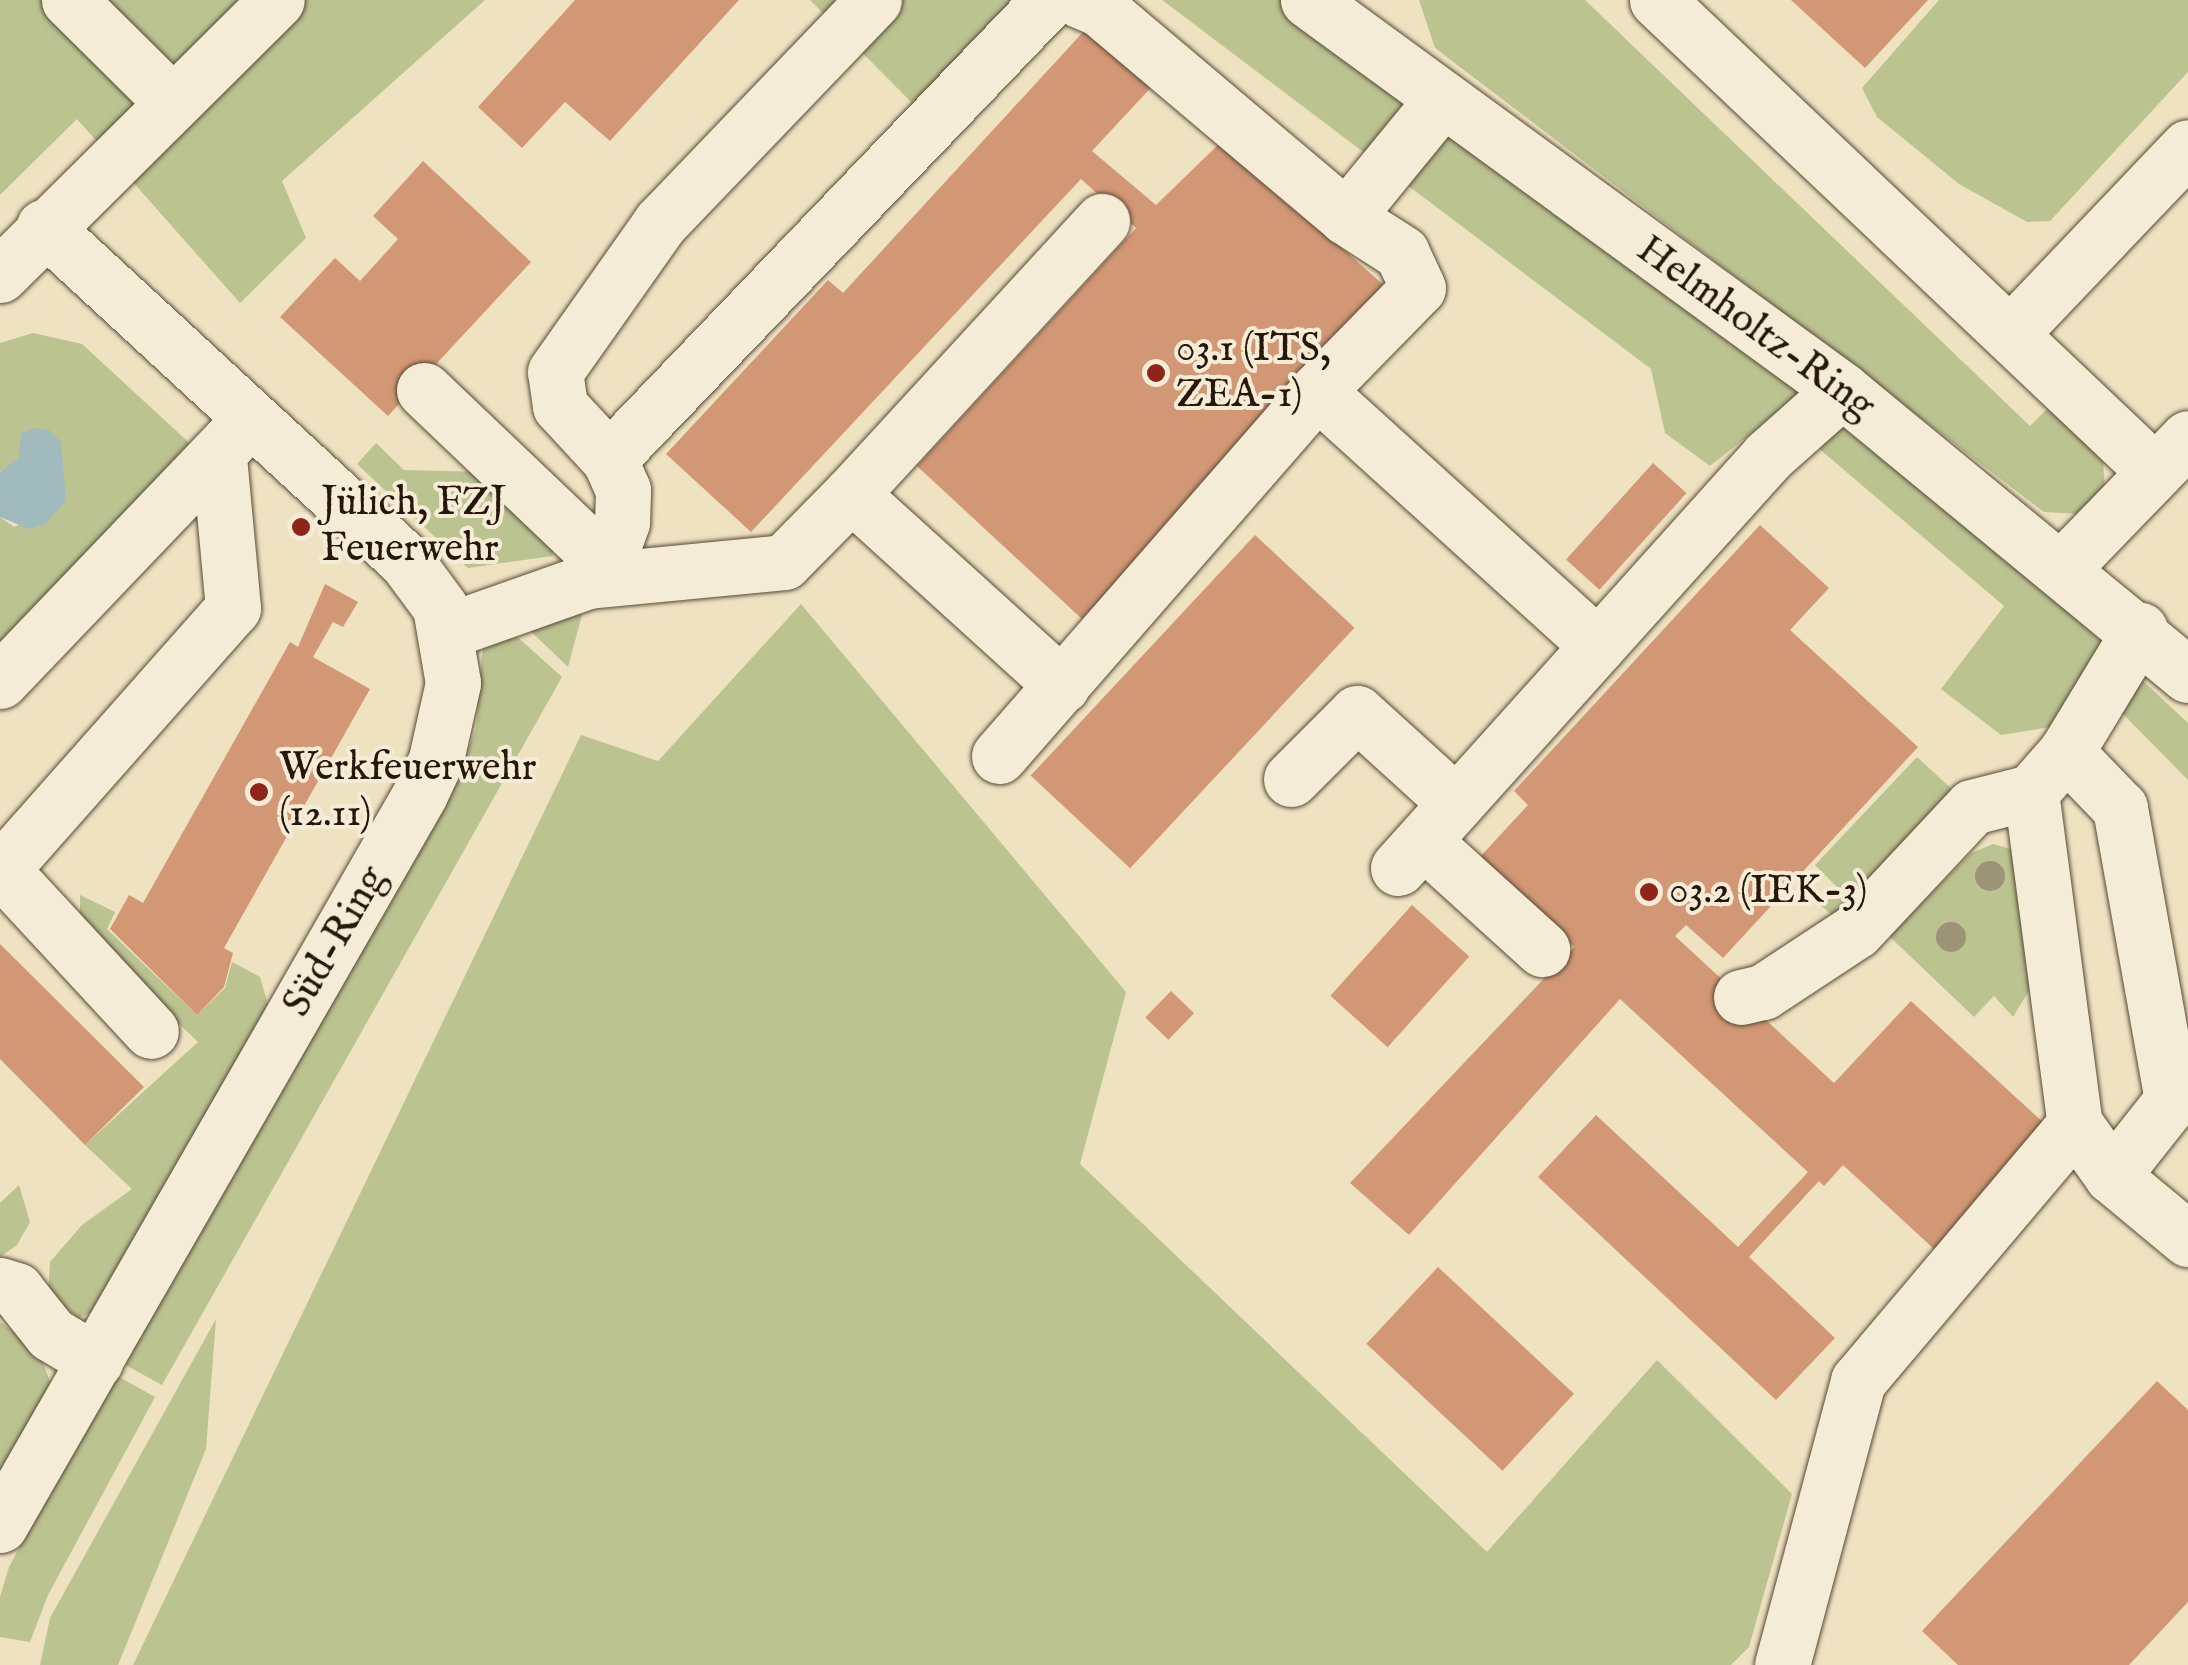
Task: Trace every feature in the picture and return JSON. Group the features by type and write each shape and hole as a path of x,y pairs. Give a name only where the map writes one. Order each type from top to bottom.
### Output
{"street":[{"path":"69,0 172,102"},
{"path":"0,275 44,227 277,0"},
{"path":"597,572 620,532 623,490 609,459 560,406 554,372 660,223 874,0"},
{"path":"609,459 1049,0"},
{"path":"999,756 1317,392 1418,288 1402,254 1346,217 1100,9 1078,0"},
{"path":"1657,0 2010,334 2172,455 2064,566"},
{"name":"Helmholtz-Ring","path":"1331,7 1441,101 1842,390 2064,566 2188,675"},
{"path":"1346,217 1441,101"},
{"path":"2010,334 2188,147"},
{"path":"447,631 597,572 784,562 1102,221"},
{"name":"Süd-Ring","path":"0,1525 420,794 447,719 452,683 447,631 440,607 406,561 233,436 44,227"},
{"path":"424,390 597,572"},
{"path":"1426,838 1768,456 1842,390"},
{"path":"1317,392 1598,646"},
{"path":"0,681 233,436"},
{"path":"151,1031 1,869 233,608 233,436"},
{"path":"851,494 1062,685"},
{"path":"1741,997 1762,992 1856,931 1972,807 2031,792 2066,752 2140,630"},
{"path":"1291,779 1357,712 1426,838 1542,949"},
{"path":"2066,752 2120,808 2172,1100 2112,1176"},
{"path":"2031,792 2074,1124 2112,1176 2188,1239"},
{"path":"1782,1665 1858,1381 2074,1124"},
{"path":"0,1286 16,1290 51,1334 96,1361"}],"green space":[{"path":"0,0 485,0 282,181 306,238 240,303 77,119 0,195"},
{"path":"810,0 1026,0 918,109"},
{"path":"1162,0 1281,0 1986,534 2188,723 2188,780 2124,715 2001,735 1941,689 2004,606 1777,413 1710,466 1665,433 1651,369"},
{"path":"1419,0 1585,0 2030,426 2052,404 2103,461 2105,489 2080,514 2044,512 1435,48"},
{"path":"1939,0 2188,0 2188,72 2050,221 2027,222 1959,184 1877,117 1862,88"},
{"path":"33,333 82,344 197,450 0,663 0,517 14,527 65,501 58,456 20,457 0,472 0,343"},
{"path":"376,443 404,470 484,472 551,540 553,556 468,568 357,464"},
{"path":"585,604 568,667 516,617"},
{"path":"801,604 1126,992 1080,1164 1487,1552 1657,1360 1792,1494 1749,1647 1731,1665 133,1665 581,735 658,761"},
{"path":"503,624 562,677 162,1385 120,1362 460,774 476,728 483,644"},
{"path":"1917,757 1966,802 1842,923 1820,905 1837,887 1815,865"},
{"path":"1993,844 2018,851 2038,976 2013,1017 1994,996 1974,1017 1889,936 1971,853"},
{"path":"80,895 115,912 107,929 197,1015 225,988 232,962 260,977 269,1008 100,1308 79,1318 48,1295 50,1262 82,1225 132,1189 85,1145 198,1042 89,937 80,925"},
{"path":"19,1185 30,1222 17,1245 0,1257 0,1203"},
{"path":"216,1319 206,1449 118,1665 40,1665 50,1618"},
{"path":"0,1322 39,1351 50,1382 47,1401 0,1485"},
{"path":"112,1373 155,1397 48,1595 30,1642 0,1637 0,1597 9,1567"}],"water":[{"path":"35,428 49,430 61,442 66,501 44,525 29,529 0,517 0,472 19,457 21,433"}],"building":[{"path":"575,0 739,0 610,141 565,102 522,148 478,107"},
{"path":"1791,0 1928,0 1865,68"},
{"name":"03.1 (ITS, ZEA-1)","path":"1095,19 1158,80 1092,151 1156,205 1222,141 1388,289 1082,619 917,466 1136,228 1081,179 751,532 666,454 828,280 843,293"},
{"path":"423,161 531,262 388,416 280,317 335,258 360,281 398,239 373,216"},
{"path":"1653,463 1686,493 1599,590 1566,560"},
{"name":"03.2 (IEK-3)","path":"1760,525 1829,588 1790,630 1918,747 1723,958 1686,925 1675,936 1834,1083 1911,1001 2047,1126 1934,1249 1843,1165 1824,1186 1819,1181 1749,1257 1835,1338 1776,1400 1538,1177 1596,1115 1738,1247 1808,1172 1620,999 1409,1235 1350,1183 1574,947 1478,859 1528,805 1514,791"},
{"path":"1255,535 1354,628 1130,868 1031,776"},
{"name":"Werkfeuerwehr (12.11)","path":"325,584 358,602 343,627 333,622 313,657 370,689 224,948 233,953 224,987 197,1015 110,929 129,895 143,903 290,642 298,647"},
{"path":"1412,905 1469,957 1388,1047 1330,996"},
{"path":"0,944 144,1087 85,1145 0,1059"},
{"path":"1171,991 1194,1013 1168,1040 1145,1018"},
{"path":"1438,1267 1574,1394 1502,1471 1366,1344"},
{"path":"2157,1381 2188,1410 2188,1602 2129,1665 1958,1665 1922,1631"}],"place":[{"name":"03.1 (ITS, ZEA-1)","path":"1156,373"},
{"name":"Jülich, FZJ Feuerwehr","path":"301,527"},
{"name":"Werkfeuerwehr (12.11)","path":"259,792"},
{"name":"03.2 (IEK-3)","path":"1649,892"}]}
